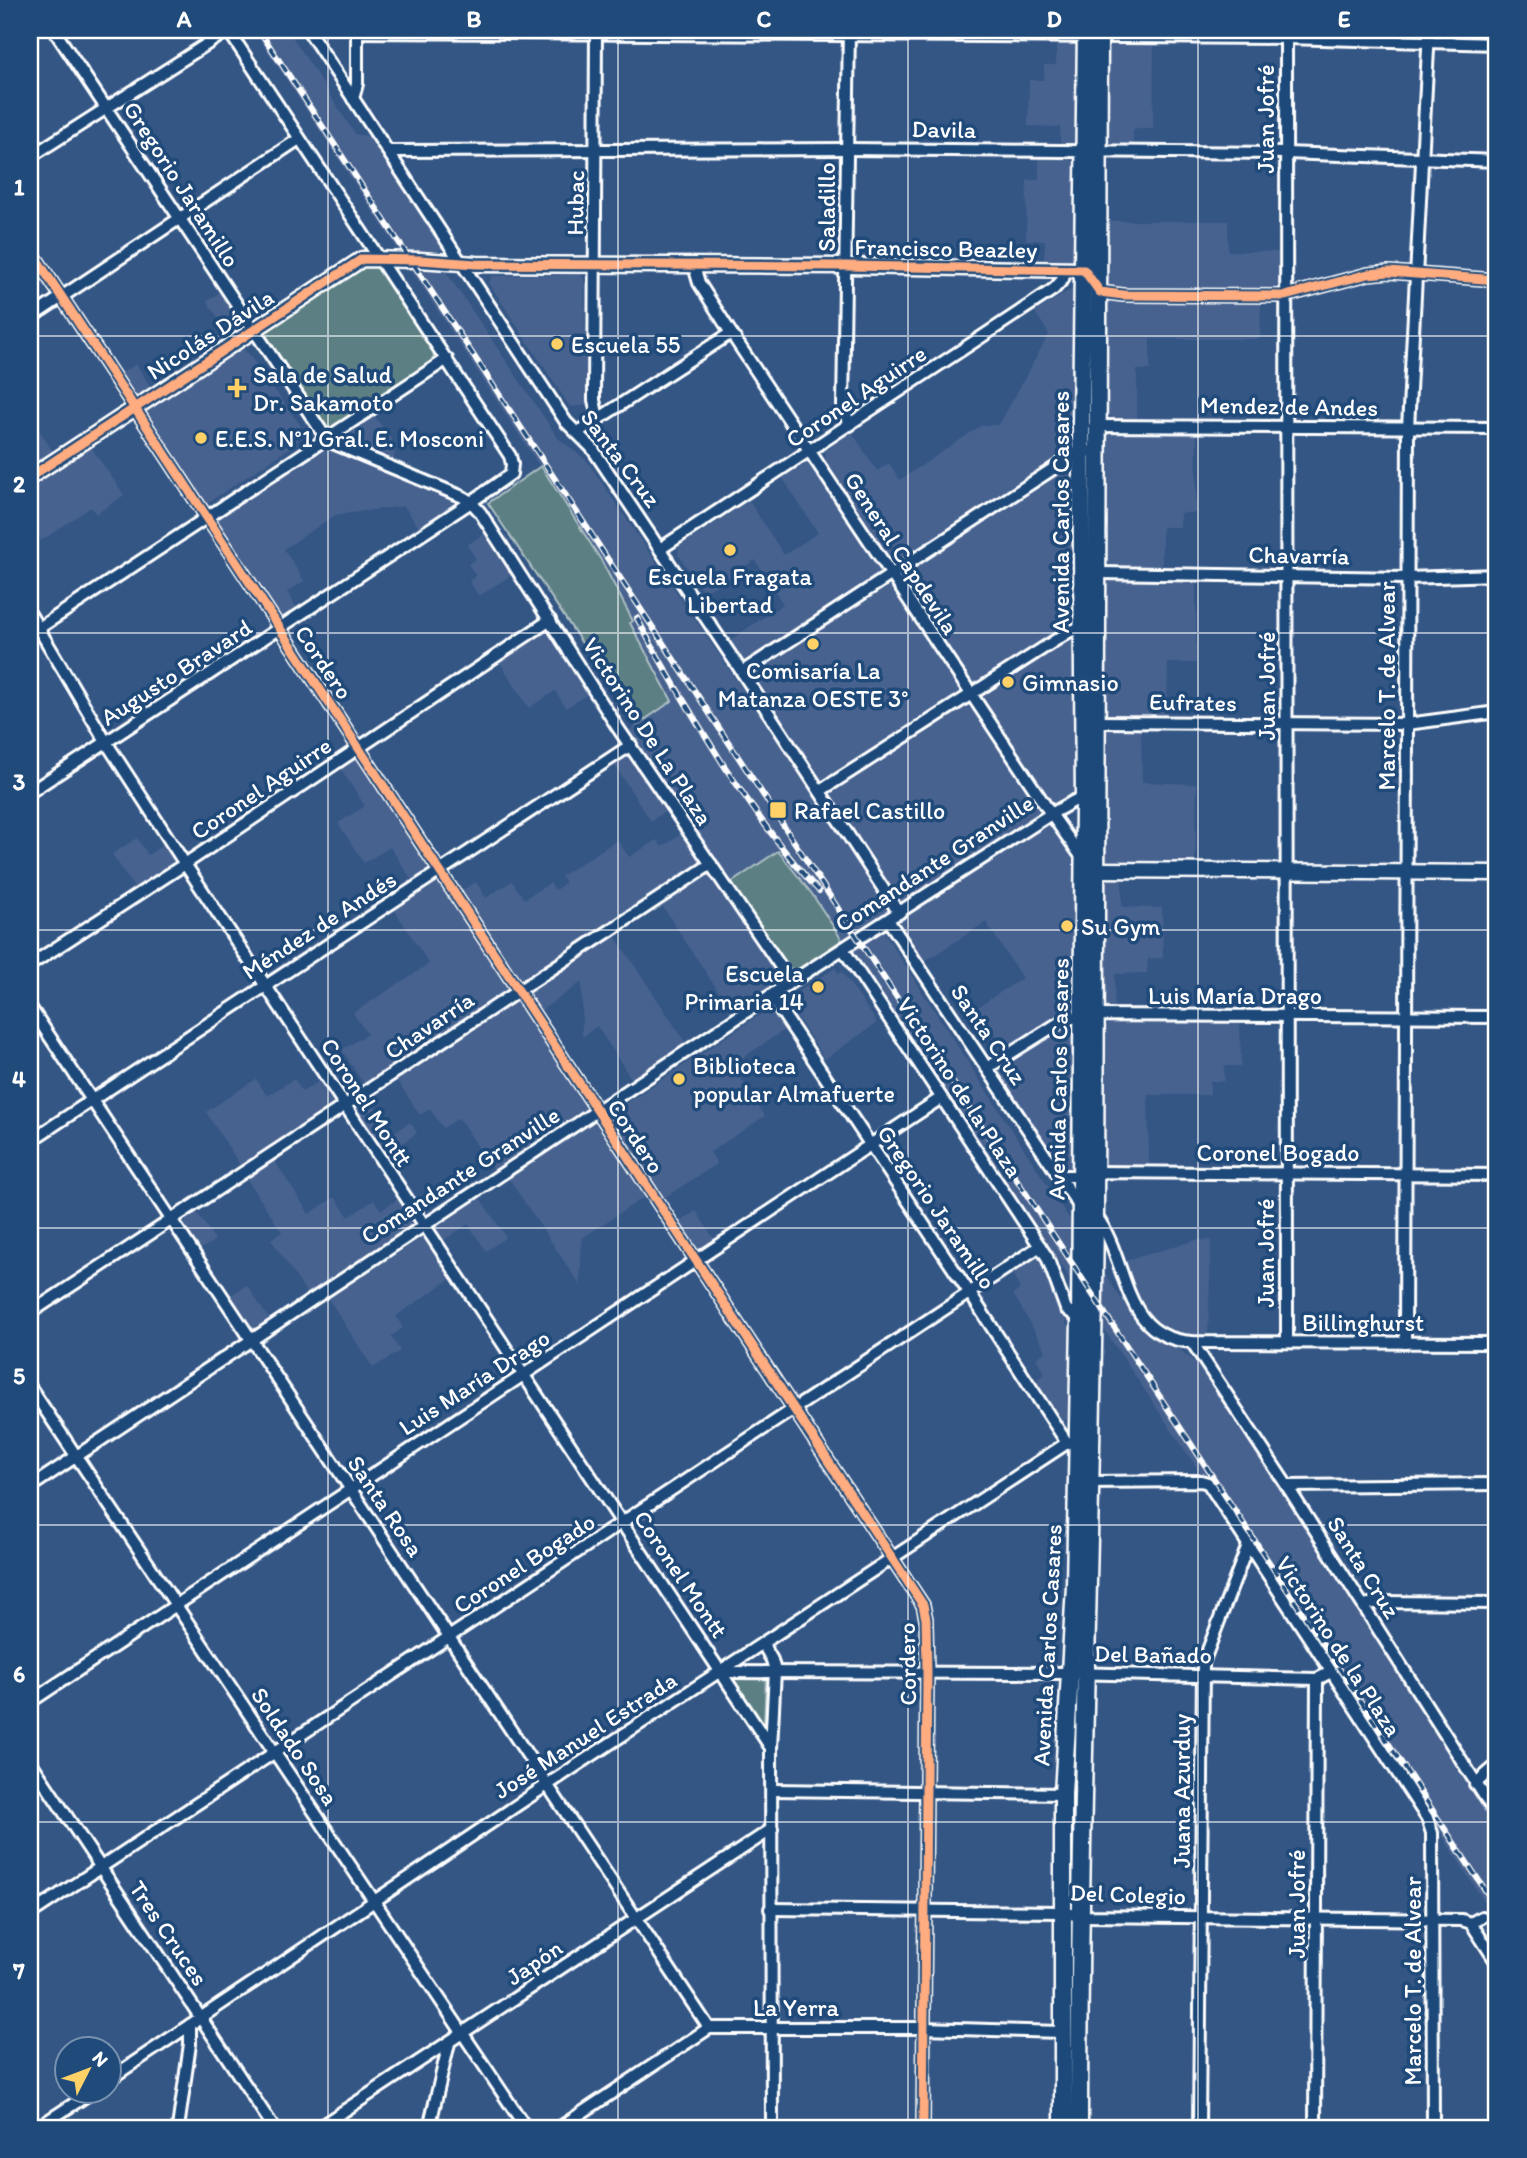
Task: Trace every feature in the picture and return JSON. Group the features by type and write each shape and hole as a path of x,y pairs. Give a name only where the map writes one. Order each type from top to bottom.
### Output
{"main road":[{"name":"Avenida Carlos Casares","path":"1089,1015 1097,870 1091,800 1091,627 1100,573 1100,292 1093,152 1093,33"},
{"name":"Avenida Carlos Casares","path":"1079,1441 1091,1343 1095,1213 1088,1173 1089,1015 1083,859 1098,722 1081,451 1084,270 1093,152"},
{"name":"Avenida Carlos Casares","path":"1079,2128 1077,1674 1084,1482 1079,1441 1079,1206 1088,1173"},
{"name":"Avenida Carlos Casares","path":"1063,2128 1063,1794 1077,1674"}],"street":[{"name":"Gregorio Jaramillo","path":"54,30 326,438 471,502"},
{"path":"30,157 228,30 447,359 34,631"},
{"name":"Santa Cruz","path":"308,30 566,422 579,432 592,448 660,549 899,913"},
{"path":"354,99 357,84 357,31 1428,35 1497,44"},
{"name":"Hubac","path":"596,31 594,400 598,418"},
{"name":"Saladillo","path":"849,32 843,407 849,425"},
{"name":"Juan Jofré","path":"1286,34 1287,1342"},
{"name":"Marcelo T. de Alvear","path":"1405,1343 1408,428 1428,35"},
{"path":"30,318 299,139"},
{"name":"Davila","path":"390,151 847,149 1286,153 1497,161"},
{"name":"Cordero","path":"30,249 926,1612 928,1672 923,2128"},
{"name":"Nicolás Dávila","path":"30,477 354,263 362,259 380,259"},
{"name":"Francisco Beazley","path":"380,259 462,263 1084,270"},
{"name":"General Capdevila","path":"694,266 699,283 731,333 970,694 1083,859"},
{"name":"Coronel Aguirre","path":"660,549 1054,289 1063,279 1066,270"},
{"path":"1084,270 1100,292 1123,295 1285,296 1379,272 1497,279"},
{"path":"579,432 731,333"},
{"name":"Augusto Bravard","path":"30,792 507,479 511,474 510,456 447,359"},
{"name":"Mendez de Andes","path":"1081,426 1497,428"},
{"path":"742,672 1081,451 1099,452"},
{"name":"Victorino De La Plaza","path":"471,502 791,982"},
{"name":"Chavarría","path":"1100,573 1407,578 1497,575"},
{"name":"Coronel Montt","path":"30,614 34,631 185,864 771,1748"},
{"name":"Coronel Aguirre","path":"30,965 550,620"},
{"path":"820,791 1070,631 1091,627"},
{"name":"Eufrates","path":"1098,722 1407,724 1497,712"},
{"name":"Méndez de Andés","path":"30,1141 631,745"},
{"name":"Comandante Granville","path":"30,1487 791,982 1051,814 1074,801 1091,800"},
{"name":"Chavarría","path":"30,1313 711,864"},
{"path":"1097,870 1497,873"},
{"name":"Santa Cruz","path":"888,920 1079,1206"},
{"name":"Victorino de la Plaza","path":"844,949 1047,1257 1066,1309 1080,1319"},
{"name":"Gregorio Jaramillo","path":"771,996 969,1292 1079,1441"},
{"name":"Santa Rosa","path":"30,1007 709,2028"},
{"name":"Luis María Drago","path":"987,1068 1062,1021 1089,1015 1497,1017"},
{"name":"Luis María Drago","path":"30,1702 942,1098"},
{"name":"Coronel Bogado","path":"1059,1176 1088,1173 1497,1174"},
{"name":"Billinghurst","path":"1095,1213 1105,1230 1141,1317 1168,1339 1192,1342 1497,1343"},
{"name":"Coronel Bogado","path":"30,1914 1040,1246"},
{"name":"Santa Cruz","path":"1192,1342 1364,1605 1497,1816"},
{"name":"Soldado Sosa","path":"30,1387 526,2128"},
{"name":"José Manuel Estrada","path":"122,2071 547,1785 893,1558 1079,1441"},
{"name":"Victorino de la Plaza","path":"1084,1482 1208,1483 1422,1810 1432,1833"},
{"path":"1287,1486 1497,1484"},
{"name":"Juana Azurduy","path":"1199,2128 1202,1675 1205,1656 1248,1545"},
{"path":"1364,1605 1380,1602 1497,1603"},
{"name":"Coronel Montt","path":"763,1644 775,1671 771,1748 772,2128"},
{"name":"Del Bañado","path":"721,1672 1202,1675 1317,1679 1331,1672"},
{"name":"Juan Jofré","path":"1315,2128 1317,1679"},
{"name":"Tres Cruces","path":"30,1761 274,2128"},
{"path":"1475,1784 1497,1765"},
{"path":"773,1790 1063,1794"},
{"name":"Japón","path":"318,2128 772,1829"},
{"name":"Marcelo T. de Alvear","path":"1432,1833 1433,2128"},
{"name":"Del Colegio","path":"770,1909 1062,1912 1080,1916 1202,1918 1433,1919 1471,1923"},
{"path":"1482,1917 1471,1923 1497,1963"},
{"path":"178,2128 190,2044 190,2025"},
{"path":"559,2128 709,2028"},
{"name":"La Yerra","path":"709,2028 923,2028 1062,2032"},
{"path":"429,2128 449,2043"},
{"path":"37,2128 70,2106"}],"shaded area":[{"path":"254,30 288,30 355,134 376,138 449,248 432,251 558,438 587,461 892,909 877,922 1137,1323 1153,1339 1178,1348 1197,1364 1497,1816 1497,1922 1423,1805 812,894 778,852 728,885 629,731 671,701 646,656 630,623 633,620 601,560"},
{"path":"1056,41 1073,42 1079,48 1078,137 1071,145 1060,145 1060,127 1028,126 1029,80 1044,80 1044,65 1056,65"},
{"path":"1116,42 1154,42 1153,129 1133,129 1133,147 1111,147 1106,142 1106,51"},
{"path":"1039,157 1069,158 1078,169 1077,257 1069,263 1044,262 1045,240 1026,240 1027,180 1039,180"},
{"path":"1109,221 1228,221 1228,251 1281,252 1281,284 1270,290 1119,292 1109,286 1108,282"},
{"name":"Escuela 55","path":"580,274 584,279 587,405 570,407 489,283 492,276"},
{"path":"1070,290 1078,293 1079,439 1073,451 899,562 890,561 826,462 825,451 852,432 877,471 889,463 900,480 982,425 999,425 1049,334 1035,312"},
{"path":"220,292 239,321 239,329 230,336 207,301"},
{"path":"1261,300 1260,339 1150,339 1150,370 1137,370 1137,421 1115,421 1107,414 1107,306 1108,302"},
{"path":"240,349 246,351 301,426 297,443 206,504 148,414 148,409"},
{"path":"136,364 152,389 141,396 128,391 118,375"},
{"path":"373,414 396,446 393,462 345,442 342,438 345,432"},
{"path":"30,416 54,453 30,469"},
{"path":"1113,431 1197,431 1196,513 1180,513 1180,527 1162,527 1162,566 1112,566 1106,558 1105,436"},
{"path":"88,443 124,495 96,514 91,507 41,541 30,523 30,482"},
{"path":"324,448 457,499 458,504 420,529 404,506 335,515 284,549 304,581 287,592 297,608 280,617 215,519 317,450"},
{"path":"810,463 877,562 880,571 877,577 751,659 744,660 729,641 783,604 755,560 704,593 678,554 679,547 749,501 784,555 818,533 782,477 801,464"},
{"path":"1067,466 1076,468 1075,619 976,683 972,683 900,576"},
{"path":"486,533 513,574 479,596 469,581 476,576 468,564 476,559 467,545"},
{"path":"1113,579 1196,580 1196,663 1168,663 1167,718 1109,718 1105,715 1105,584"},
{"path":"886,584 893,586 957,682 958,692 956,697 831,779 822,780 817,777 754,674 756,670"},
{"path":"546,632 555,638 591,692 566,708 555,691 529,708 499,661"},
{"path":"1063,642 1074,642 1078,650 1075,789 1072,796 1053,807 1049,805 979,698"},
{"path":"968,707 976,711 1038,806 1039,815 905,903 900,902 834,802 832,793"},
{"path":"1111,728 1141,728 1142,782 1197,784 1195,866 1108,864 1105,861 1105,733"},
{"path":"631,753 670,808 651,821 613,763"},
{"path":"356,760 362,764 427,864 427,870 412,880 390,847 364,863 338,823 365,806 340,768"},
{"path":"1045,824 1052,826 1077,863 1075,1005 1006,1051 978,1007 1022,978 986,922 922,963 901,930 901,921"},
{"path":"685,832 702,859 699,867 523,981 516,978 461,891 476,882 486,898 512,881 524,899 550,883 555,890 565,883 561,876 617,840 629,857 657,840 662,847"},
{"path":"137,838 148,855 164,844 173,859 170,866 135,889 112,854"},
{"path":"709,874 713,875 781,979 781,984 735,1017 661,904"},
{"path":"1111,878 1122,878 1122,907 1162,908 1163,958 1148,959 1147,973 1115,974 1114,1010 1108,1009 1102,1003 1104,884"},
{"path":"436,883 443,887 507,982 508,991 365,1086 342,1050 367,1034 353,1013 429,964 394,909"},
{"path":"614,935 689,1047 634,1083 597,1026 582,1037 582,982 539,1012 530,994"},
{"path":"835,968 839,974 842,972 877,1023 825,1059 793,1011 795,1009 791,1002 794,999 792,996"},
{"path":"519,1002 588,1107 585,1115 496,1174 459,1118 443,1128 430,1109 420,1115 396,1079 512,1003"},
{"path":"770,1008 774,1009 787,1028 732,1065 765,1116 710,1152 717,1164 662,1199 609,1115"},
{"path":"1240,1021 1241,1066 1224,1066 1224,1081 1210,1081 1210,1095 1148,1095 1149,1167 1106,1167 1099,1161 1103,1030 1110,1022"},
{"path":"1066,1025 1077,1032 1073,1166 1065,1171 1056,1165 996,1069"},
{"path":"256,1079 267,1096 294,1079 302,1092 321,1080 334,1104 242,1168 206,1112"},
{"path":"369,1097 393,1133 410,1122 417,1133 384,1156 357,1116 357,1106"},
{"path":"596,1123 601,1126 647,1195 582,1238 580,1285 509,1179"},
{"path":"274,1160 309,1214 335,1197 349,1217 374,1200 381,1210 400,1198 415,1221 415,1228 309,1297 271,1239 282,1232 246,1178"},
{"path":"480,1198 506,1237 486,1251 468,1224 441,1242 434,1228"},
{"path":"196,1211 215,1240 198,1251 184,1230 187,1217"},
{"path":"696,1211 716,1242 703,1251 694,1248 678,1223"},
{"path":"423,1237 452,1278 396,1316 403,1328 391,1336 400,1351 373,1368 328,1298"},
{"path":"1197,1240 1211,1240 1208,1336 1173,1336 1167,1334 1142,1309 1125,1261"},
{"path":"1039,1256 1048,1268 1070,1333 1072,1411 1068,1419 1061,1422 1033,1382 1045,1374 1036,1358 1046,1351 1013,1294 1020,1289 1012,1272"},
{"path":"247,1285 271,1322 259,1331 248,1329 228,1297"}],"green space":[{"path":"360,265 378,268 432,348 434,355 432,361 333,427 326,428 262,330"},
{"path":"541,466 601,560 633,621 630,623 672,701 637,725 488,503"},
{"path":"778,851 812,894 842,940 790,975 728,885"},
{"path":"766,1676 764,1725 730,1678"}],"railway":[{"path":"259,30 1497,1908"},
{"path":"637,618 725,767 781,846 819,891"}],"cycle path":[{"path":"30,249 923,1605 926,1619 927,1672 923,2128"},
{"path":"30,477 362,259 476,264 1084,270 1100,292 1123,295 1285,296 1368,274 1389,272 1497,280"}],"place":[{"name":"Escuela 55","path":"557,344"},
{"name":"Sala de Salud Dr. Sakamoto","path":"237,388"},
{"name":"E.E.S. N°1 Gral. E. Mosconi","path":"201,438"},
{"name":"Escuela Fragata Libertad","path":"730,550"},
{"name":"Comisaría La Matanza OESTE 3°","path":"813,644"},
{"name":"Gimnasio","path":"1008,682"},
{"name":"Rafael Castillo","path":"778,810"},
{"name":"Su Gym","path":"1067,926"},
{"name":"Escuela Primaria 14","path":"818,987"},
{"name":"Biblioteca popular Almafuerte","path":"679,1079"}]}
